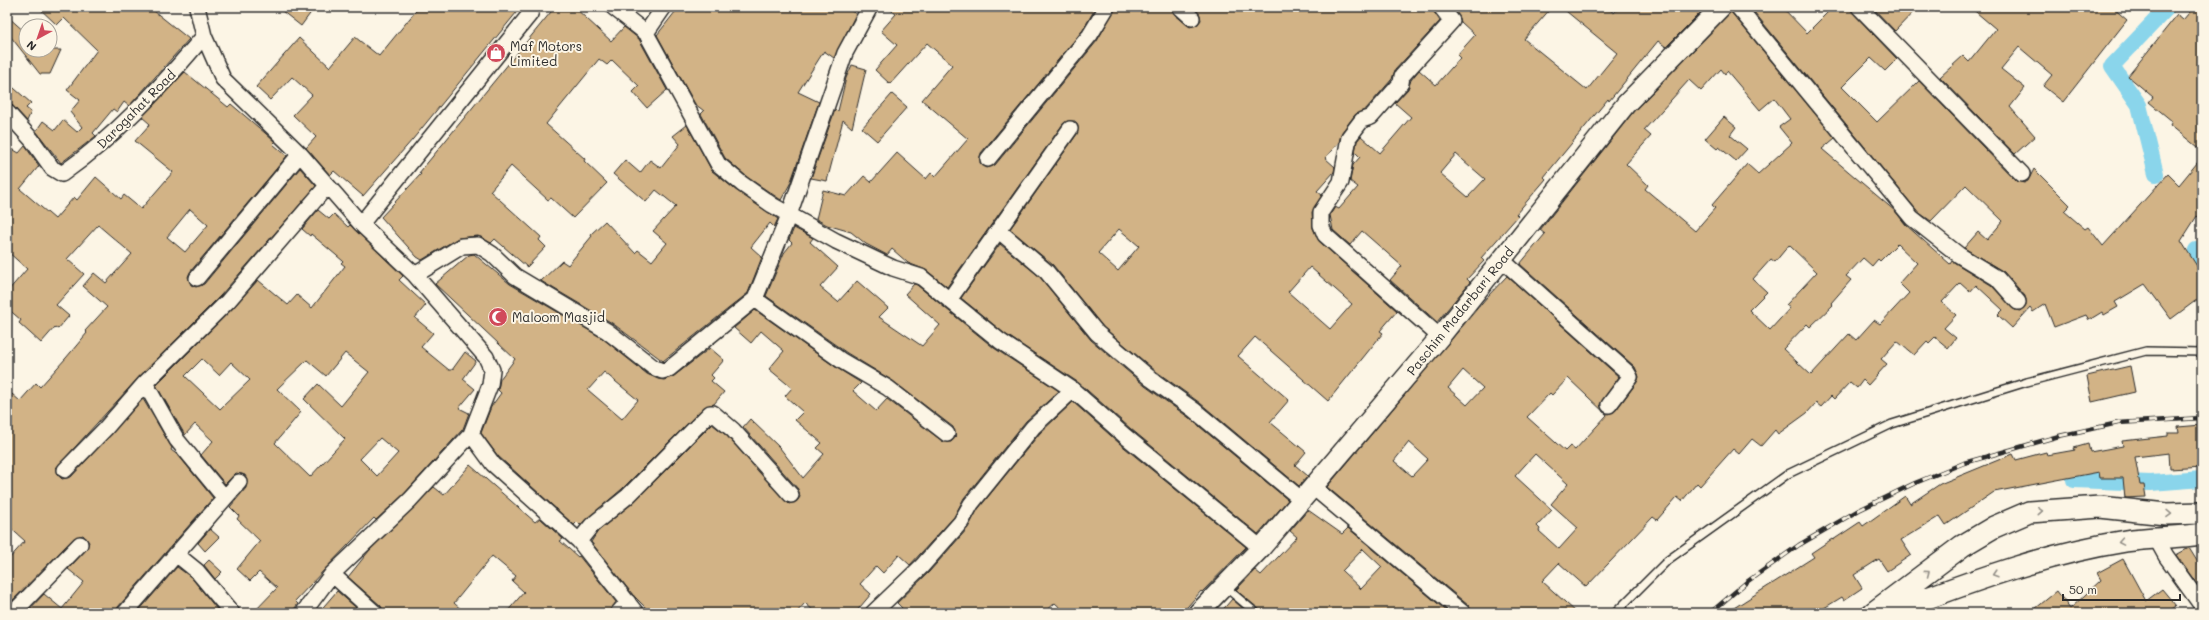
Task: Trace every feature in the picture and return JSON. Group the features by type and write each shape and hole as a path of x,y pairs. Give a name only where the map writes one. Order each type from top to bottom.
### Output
{"main road":[{"path":"1906,606 1962,546 1994,527 2029,512 2100,508 2166,514 2202,513"},
{"path":"1873,613 1906,606 1982,578 2042,559 2127,540 2202,534"}],"street":[{"path":"197,7 204,36 223,79 300,154 361,224 415,275 486,357 492,370 490,386 471,434 410,500 332,574 303,613"},
{"path":"361,224 530,14 532,7"},
{"path":"613,7 646,33 718,164 742,184 789,215 836,241 893,268 921,276 1000,341 1073,390 1125,436 1261,548"},
{"path":"646,33 664,7"},
{"path":"415,275 462,246 478,245 492,254 515,276 607,331 662,372 669,369 755,299 789,215 845,53 870,7"},
{"path":"988,159 1090,35 1107,7"},
{"path":"1180,7 1192,18"},
{"path":"1440,337 1325,235 1321,225 1322,212 1341,182 1349,137 1362,120 1370,116 1402,83 1402,76 1452,21 1441,7"},
{"name":"Paschim Madarbari Road","path":"1198,613 1261,548 1308,494 1440,337 1626,104 1721,7"},
{"path":"1738,7 1912,218 1959,255 1997,278 2018,302"},
{"path":"1858,7 2022,174"},
{"name":"Darogahat Road","path":"7,112 32,140 52,168 62,174 88,156 164,84 204,36"},
{"path":"949,300 1070,129"},
{"path":"197,278 300,154"},
{"path":"65,470 105,429 145,383 228,301 327,186"},
{"path":"998,230 1046,271 1097,333 1151,380 1308,494 1463,613"},
{"path":"1502,260 1627,372 1630,377 1628,382 1609,405"},
{"path":"755,299 842,361 888,388 947,434"},
{"path":"145,383 177,440 224,496"},
{"path":"873,613 922,566 961,522 971,504 1033,427 1073,390"},
{"path":"579,541 592,525 628,496 710,413 713,413 733,430 791,496"},
{"path":"471,434 493,464 579,541 627,609"},
{"path":"125,613 224,496 239,482"},
{"path":"2156,538 2166,556 2202,606"},
{"path":"13,613 80,544"},
{"path":"176,554 197,570 232,613"},
{"path":"332,574 375,613"}],"lane":[{"path":"1615,613 1668,560 1788,474 1892,424 2026,382 2146,351 2202,352"},
{"path":"1224,586 1256,613"}],"building":[{"path":"38,7 149,7 189,39 129,106 124,102 117,112 113,109 93,133 96,136 61,163 36,131 43,121 55,130 63,120 77,132 82,127 70,112 80,100 67,90 97,50 64,18 58,24 58,18 50,18"},
{"path":"277,7 315,7 301,26"},
{"path":"419,7 521,7 413,139 363,196 334,171 330,175 306,148 316,137 293,115 312,95 292,77 270,100 256,87 299,38 330,67 355,37 379,56"},
{"path":"555,7 574,7 611,41 624,27 639,39 667,90 647,108 633,92 639,86 612,60 607,65 599,59 546,124 585,159 584,161 607,183 573,218 551,198 548,200 511,166 490,191 541,237 539,240 546,247 527,267 495,239 491,243 478,236 458,238 422,260 417,257 381,217 421,174 419,173"},
{"path":"679,7 845,7 856,14 834,58 824,51 798,92 819,102 790,184 781,200 747,177 725,158 701,114 704,111 695,104 657,35"},
{"path":"887,7 1096,7 1083,30 981,153 980,163 987,168 995,165 1097,41 1116,7 1171,7 1174,14 1190,27 1198,24 1201,20 1200,15 1193,7 1430,7 1432,9 1440,21 1395,70 1392,79 1366,109 1355,115 1342,132 1339,142 1325,158 1335,167 1334,172 1317,191 1322,195 1312,212 1313,228 1319,241 1397,311 1380,331 1383,333 1328,401 1255,337 1238,356 1289,400 1270,422 1306,452 1295,465 1308,476 1299,486 1200,403 1157,372 1103,327 1053,265 1010,229 1077,134 1078,126 1075,121 1067,121 1063,124 947,287 926,270 908,263 892,249 887,255 866,244 851,232 827,225 816,219 823,190 846,196 864,176 871,182 897,153 926,179 931,173 935,177 968,139 922,100 952,65 927,43 890,84 875,70 897,45 881,31 896,14","holes":["1119,229 1139,246 1118,271 1098,253","1310,267 1352,304 1330,329 1288,292"]},
{"path":"1452,7 1552,7 1524,39 1587,90 1617,53 1561,7 1606,7 1614,13 1619,7 1706,7 1666,47 1658,41 1609,101 1608,99 1544,177 1546,179 1516,214 1518,216 1481,258 1484,261 1467,279 1470,282 1437,322 1390,280 1402,266 1362,231 1350,245 1333,230 1330,215 1335,207 1339,209 1358,187 1350,181 1353,165 1360,157 1355,152 1357,141 1361,136 1380,153 1411,117 1395,103 1408,89 1411,80 1419,70 1436,85 1460,58 1457,55 1475,35 1461,22 1459,16","holes":["1456,154 1485,179 1468,197 1440,173"]},
{"path":"1750,7 1782,7 1807,33 1833,7 1850,7 1853,13 1897,59 1885,71 1871,58 1842,87 1877,122 1919,81 2016,181 2024,183 2028,181 2034,169 2070,205 2064,211 2085,229 2088,227 2103,246 2168,174 2179,185 2202,157 2202,220 2197,216 2181,241 2202,274 2202,296 2171,319 2145,284 2115,302 2118,307 2104,315 2102,312 2089,320 2086,315 2054,327 2045,304 2033,312 2030,308 2012,328 1998,315 2003,310 1976,285 1970,292 1960,283 1942,302 1956,315 1944,328 1956,338 1948,348 1935,337 1929,343 1927,341 1914,355 1897,341 1881,359 1887,364 1868,385 1863,380 1857,388 1850,382 1834,399 1831,396 1821,407 1816,403 1807,413 1778,434 1775,430 1761,446 1752,439 1739,454 1733,449 1700,486 1697,483 1682,501 1677,497 1657,520 1653,517 1586,587 1559,563 1542,581 1577,613 1472,613 1469,606 1327,487 1487,297 1507,276 1619,377 1600,404 1603,411 1568,378 1552,395 1550,393 1527,417 1565,451 1570,446 1575,450 1607,415 1604,413 1608,414 1616,410 1637,382 1639,377 1635,367 1520,264 1545,234 1540,230 1634,111 1731,12 1835,138 1822,149 1895,211 1906,225 1950,264 1952,261 1991,285 2015,310 2020,311 2026,305 2025,296 2004,272 1964,248 1978,232 1987,240 2003,221 1966,185 1931,221 1918,212","holes":["1721,69 1725,74 1727,71 1760,110 1774,98 1790,119 1779,127 1792,143 1758,174 1747,164 1712,205 1715,208 1695,231 1645,189 1648,185 1626,164 1651,136 1644,130 1689,80 1701,91","1897,244 1917,263 1899,283 1909,293 1880,324 1874,320 1856,340 1849,334 1811,375 1783,349 1807,324 1810,327 1833,305 1831,303 1851,280 1846,276 1863,258 1872,266 1878,259 1880,261","1789,245 1817,272 1786,305 1790,308 1770,330 1749,310 1767,292 1753,279 1771,259 1775,262","1463,370 1483,388 1467,405 1448,388","1409,442 1428,459 1412,476 1394,461","1535,454 1568,484 1551,504 1578,528 1559,549 1539,531 1540,529 1537,526 1552,510 1515,476"]},
{"path":"1872,7 1918,7 1895,31"},
{"path":"1970,7 2112,7 2127,20 2063,102 2043,86 2052,75 2019,47 2001,69 2025,88 2010,107 2035,136 2015,154 1940,77 1963,56 1969,62 1996,29"},
{"path":"2194,7 2202,7 2202,151 2170,125 2172,121 2149,102 2153,97 2128,76 2177,15 2183,20"},
{"path":"7,16 18,26 18,46 7,32"},
{"path":"27,58 57,58 50,74 40,74"},
{"path":"852,65 866,69 852,128 843,120 827,181 811,178 835,110 838,111 846,78"},
{"path":"185,72 228,107 231,104 275,142 273,144 287,156 190,272 188,277 191,285 196,287 204,284 300,168 316,186 221,295 139,377 56,468 56,473 62,479 71,477 143,399 172,448 171,450 179,456 213,498 118,607 116,613 26,613 44,594 62,609 84,582 68,569 86,550 89,542 83,535 74,538 7,606 7,561 25,541 7,525 7,400 12,394 20,401 36,383 40,387 66,358 87,333 85,331 107,307 83,286 94,273 106,283 132,254 98,225 67,259 84,274 56,305 69,316 58,329 55,327 41,343 19,323 21,320 7,308 7,292 27,269 7,251 7,146 19,153 25,146 39,166 20,189 55,219 74,197 77,200 96,177 121,199 124,195 141,209 173,172 135,141 150,124 142,117","holes":["190,209 208,225 185,252 167,237"]},
{"path":"7,82 31,103 26,108 31,112 27,121 13,106 7,103"},
{"path":"892,94 907,107 877,141 862,128"},
{"path":"1724,117 1736,127 1730,135 1747,149 1736,161 1719,147 1717,149 1705,139"},
{"path":"687,125 712,171 737,191 778,219 774,227 770,223 751,247 762,257 748,293 663,361 612,323 541,281 562,261 568,265 592,236 591,234 605,221 635,253 638,250 652,261 667,243 653,231 676,206 656,190 646,202 613,174 625,160 640,173 650,160 661,168 680,144 673,136"},
{"path":"318,210 329,219 334,214 348,227 350,225 403,276 399,280 426,305 415,318 433,333 421,347 449,370 452,370 465,352 476,361 463,379 475,389 459,408 469,413 463,429 404,494 376,520 374,518 295,601 298,604 291,613 253,613 277,588 259,572 250,581 237,569 260,541 237,519 239,516 230,507 246,488 247,479 245,475 236,473 225,484 201,455 213,441 195,424 185,435 156,385 234,307 258,280 288,305 297,295 312,308 345,266 341,263 343,261 311,234 310,236 302,229","holes":["345,353 369,372 341,406 318,384 304,399 345,439 310,477 275,443 301,412 277,389 307,360 326,376","202,359 219,375 231,362 250,380 220,409 185,376","380,438 398,453 377,476 360,459"]},
{"path":"794,228 813,238 810,242 838,267 820,287 838,302 857,281 888,308 879,317 922,346 940,325 905,294 914,284 917,285 994,348 1059,391 1026,421 964,498 954,517 910,565 899,555 883,573 876,566 860,584 871,594 855,613 816,613 805,603 796,613 651,613 633,595 591,542 598,531 634,502 712,424 727,436 789,504 797,501 800,497 798,489 743,427 750,419 780,448 803,478 824,454 817,448 822,443 795,420 803,412 785,396 792,388 769,369 784,351 761,331 751,343 734,328 755,310 837,368 861,383 853,391 876,411 887,399 942,441 951,442 956,436 953,427 893,381 847,353 766,296 784,253 792,243 789,240"},
{"path":"1000,244 1040,277 1091,340 1145,386 1188,417 1288,500 1258,534 1131,429 1079,383 1005,334 961,298"},
{"path":"474,254 510,284 602,338 647,374 658,379 664,380 674,376 710,348 724,360 711,375 714,378 711,381 724,392 714,404 704,407 622,489 580,525 577,522 574,525 498,456 481,433 491,407 501,393 498,390 500,379 515,359 435,284 469,255","holes":["604,372 638,400 622,419 588,390"]},
{"path":"2130,366 2135,392 2092,402 2087,376"},
{"path":"1073,402 1119,443 1246,547 1202,592 1201,591 1182,613 1066,613 1055,603 1044,613 897,613 902,608 897,603 929,572 968,528 978,509 1040,433"},
{"path":"2202,425 2202,467 2170,469 2169,453 2135,457 2140,485 2144,485 2146,497 2125,498 2123,478 2100,478 2099,472 1994,492 1946,525 1940,516 1901,540 1911,555 1887,571 1879,559 1854,575 1862,588 1844,600 1842,597 1816,613 1726,613 1814,557 1811,553 1832,539 1833,540 1860,522 1863,526 1905,496 1910,504 1940,484 2013,454 2016,460 2046,452 2047,455 2075,450 2074,448 2088,444 2090,452 2123,446 2122,441 2168,436 2168,433 2179,433 2178,427"},
{"path":"470,465 535,522 540,518 563,539 560,541 578,557 579,556 616,602 609,613 506,613 524,592 512,581 516,576 492,556 454,603 465,613 384,613 381,606 348,577 369,551 434,487 444,495"},
{"path":"1308,510 1342,534 1348,528 1449,613 1261,613 1259,609 1236,590 1255,570 1261,575 1297,537 1290,531","holes":["1363,549 1382,567 1361,589 1342,571"]},
{"path":"210,529 219,537 205,551 198,543"},
{"path":"2189,548 2202,569 2202,591 2176,555"},
{"path":"2123,559 2146,601 2162,589 2176,606 2167,613 2030,613 2057,591 2070,609 2101,580 2097,573"},
{"path":"209,560 222,572 215,579 204,565"},
{"path":"177,567 191,577 220,613 137,613"},
{"path":"337,591 362,613 318,613"},
{"path":"1232,599 1248,613 1220,613"}],"waterway":[{"path":"2156,174 2139,105 2112,66 2168,7"},
{"path":"2196,250 2202,260"},
{"path":"2074,480 2151,483 2202,479"}],"railway":[{"path":"1710,613 1748,581 1799,545 1859,510 1915,483 1964,463 2059,436 2118,423 2202,418"}],"place":[{"name":"Maf Motors Limited","path":"496,53"},
{"name":"Maloom Masjid","path":"498,317"}]}
